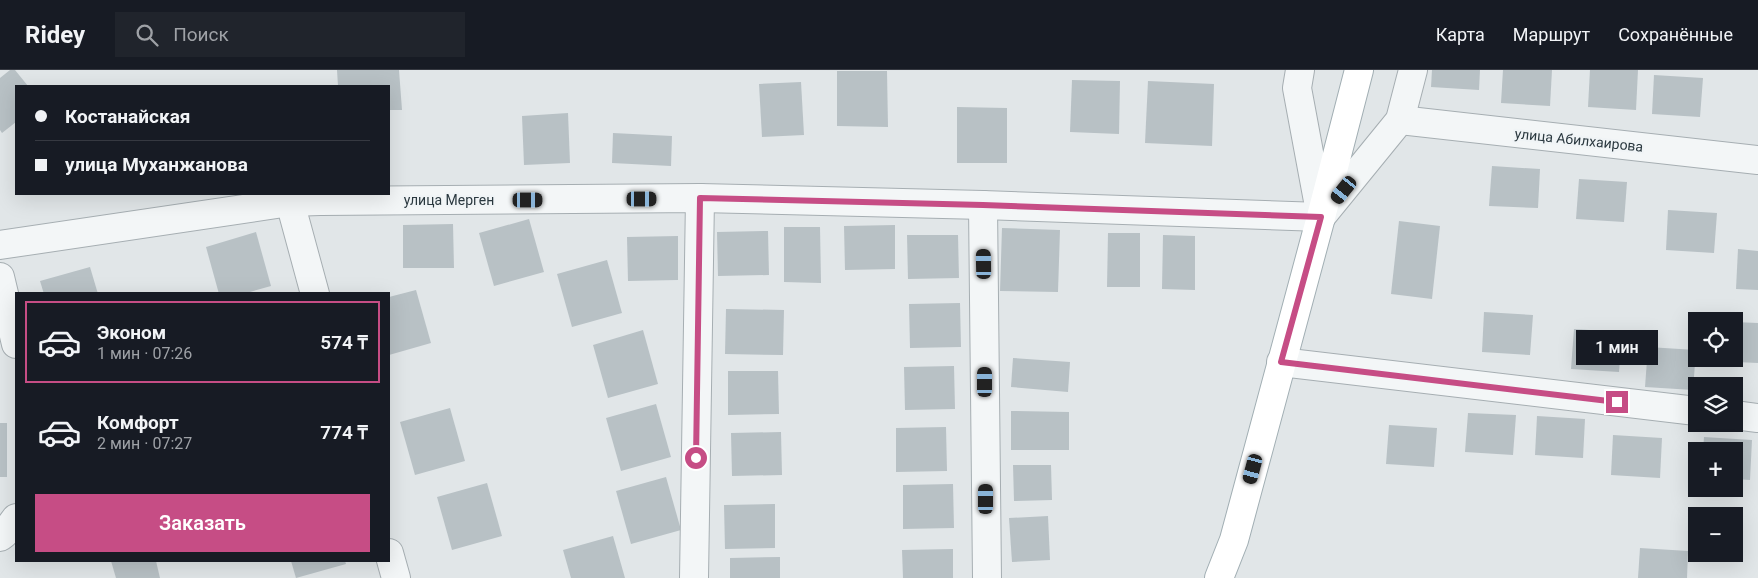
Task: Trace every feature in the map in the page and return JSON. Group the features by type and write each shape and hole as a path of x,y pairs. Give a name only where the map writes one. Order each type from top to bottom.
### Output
{"main road":[{"path":"1219,578 1234,540 1359,70"}],"street":[{"path":"1300,70 1297,88 1321,217"},
{"path":"1321,217 1400,120 1413,70"},
{"name":"улица Абилхаирова","path":"1400,120 1758,160"},
{"path":"694,578 700,198"},
{"name":"улица Мерген","path":"0,244 290,202 700,198 983,205 1321,217"},
{"path":"290,202 314,292"},
{"path":"983,205 987,578"},
{"path":"0,277 15,340"},
{"path":"1281,362 1688,410"},
{"path":"1743,416 1758,418"},
{"path":"0,537 15,519"},
{"path":"390,557 396,578"}],"building":[{"path":"10,70 15,70 27,85 15,85 15,123 2,133 0,130 0,78"},
{"path":"337,70 399,70 402,110 390,110 390,85 338,85"},
{"path":"1432,70 1480,70 1479,90 1431,87"},
{"path":"1503,70 1552,70 1550,106 1501,103"},
{"path":"1590,70 1638,70 1636,110 1588,107"},
{"path":"837,71 887,71 888,127 837,126"},
{"path":"1654,75 1703,78 1700,117 1652,114"},
{"path":"1072,80 1120,81 1119,134 1070,132"},
{"path":"1148,81 1214,84 1212,146 1145,143"},
{"path":"801,82 804,135 762,137 759,84"},
{"path":"957,107 1007,108 1007,163 957,163"},
{"path":"568,113 570,163 524,165 522,116"},
{"path":"613,133 672,136 671,166 612,163"},
{"path":"1492,166 1540,169 1538,208 1489,206"},
{"path":"1579,179 1627,182 1624,222 1576,219"},
{"path":"1668,210 1717,213 1714,253 1666,250"},
{"path":"529,219 544,272 494,286 479,233"},
{"path":"1399,221 1440,226 1432,299 1391,294"},
{"path":"453,224 454,268 403,268 403,225"},
{"path":"895,225 895,269 845,270 844,226"},
{"path":"784,227 820,227 821,283 784,282"},
{"path":"1002,228 1060,230 1058,292 1000,291"},
{"path":"768,231 769,275 718,276 717,232"},
{"path":"256,232 271,286 250,292 218,292 206,247"},
{"path":"1108,233 1140,233 1140,287 1107,287"},
{"path":"907,235 958,235 959,278 908,279"},
{"path":"1163,235 1195,236 1195,290 1162,289"},
{"path":"678,236 678,280 628,281 627,237"},
{"path":"1738,249 1758,251 1758,290 1736,289"},
{"path":"607,260 622,313 572,327 557,274"},
{"path":"90,267 97,292 43,292 40,281"},
{"path":"416,290 431,343 390,355 390,297"},
{"path":"960,303 961,347 910,348 909,304"},
{"path":"726,309 784,310 783,355 725,354"},
{"path":"1484,312 1533,315 1530,355 1482,352"},
{"path":"1743,322 1758,323 1758,363 1743,362"},
{"path":"1574,329 1622,332 1619,372 1571,369"},
{"path":"643,330 658,384 608,398 593,345"},
{"path":"1648,347 1688,350 1688,367 1695,367 1694,377 1688,377 1688,390 1645,387"},
{"path":"1013,358 1070,362 1068,392 1011,387"},
{"path":"954,366 955,409 905,410 904,367"},
{"path":"728,371 778,371 779,414 728,415"},
{"path":"656,404 671,457 621,471 606,418"},
{"path":"450,408 465,461 415,475 400,422"},
{"path":"1011,411 1069,412 1069,450 1011,450"},
{"path":"1468,413 1516,415 1513,455 1465,452"},
{"path":"1537,416 1585,419 1583,458 1535,455"},
{"path":"0,423 7,423 7,477 0,477"},
{"path":"1389,425 1437,428 1434,467 1386,464"},
{"path":"946,427 947,471 896,472 896,428"},
{"path":"781,432 782,475 732,476 731,433"},
{"path":"1613,435 1662,438 1660,478 1611,475"},
{"path":"1704,437 1752,440 1750,480 1743,480 1743,442 1704,442"},
{"path":"1013,465 1051,465 1052,500 1014,501"},
{"path":"666,477 681,530 631,544 616,491"},
{"path":"487,483 502,536 452,550 437,497"},
{"path":"953,484 954,528 903,529 903,485"},
{"path":"775,504 775,548 725,549 724,505"},
{"path":"1048,516 1050,560 1012,562 1009,518"},
{"path":"613,536 625,578 571,578 563,550"},
{"path":"1640,548 1688,551 1687,578 1638,578"},
{"path":"953,549 953,578 903,578 902,550"},
{"path":"780,557 780,578 730,578 730,558"},
{"path":"111,562 156,562 160,578 116,578"},
{"path":"291,562 345,562 346,564 296,578"}],"route":[{"path":"696,458 700,198 983,205 1321,217 1281,362 1617,402"}]}
